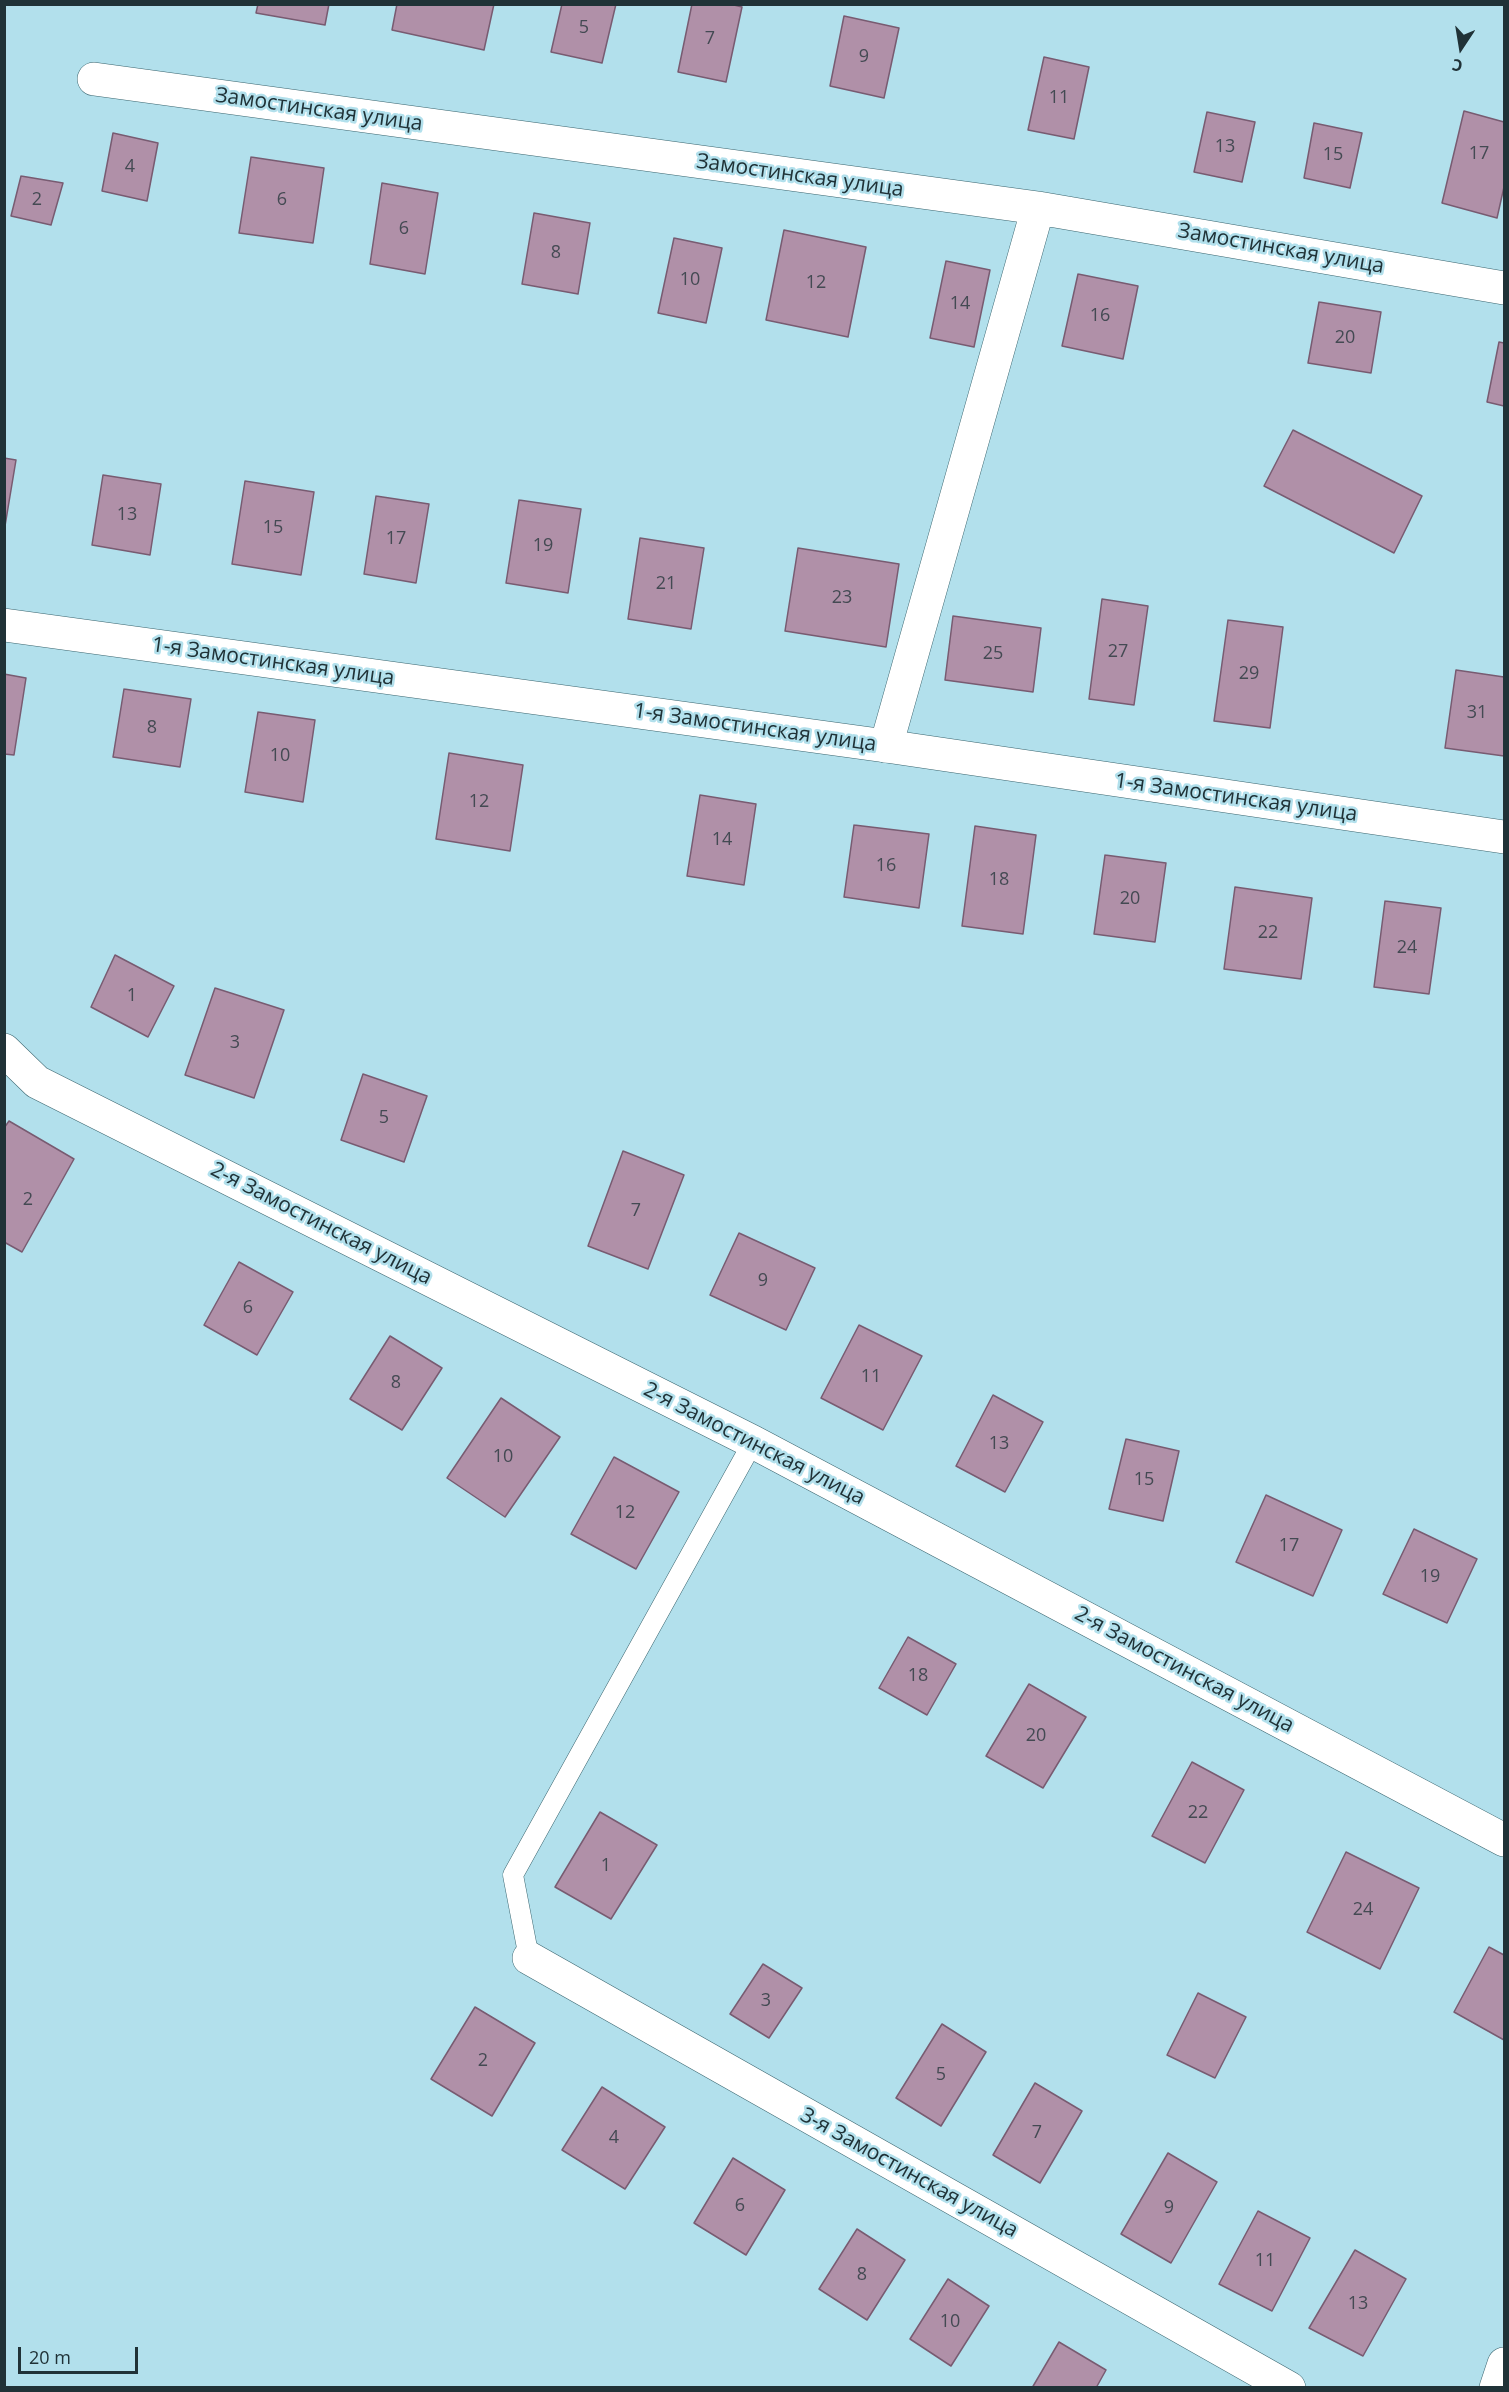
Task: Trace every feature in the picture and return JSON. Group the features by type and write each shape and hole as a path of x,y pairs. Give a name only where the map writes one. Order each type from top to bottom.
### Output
{"street":[{"name":"Замостинская улица","path":"94,79 1038,208 1504,288"},
{"path":"886,746 1038,208"},
{"name":"1-я Замостинская улица","path":"4,625 886,746 1504,837"},
{"name":"2-я Замостинская улица","path":"4,1050 38,1082 753,1442 1504,1840"},
{"name":"3-я Замостинская улица","path":"529,1958 1289,2388"},
{"path":"1496,2388 1504,2364"}],"lane":[{"path":"529,1958 513,1875 753,1442"}],"building":[{"path":"258,4 329,4 325,25 256,13"},
{"path":"397,4 494,4 484,50 392,30"},
{"path":"562,4 616,4 602,63 551,52"},
{"path":"692,4 730,4 742,7 726,82 678,72"},
{"path":"844,16 899,28 884,98 830,86"},
{"path":"1044,57 1089,67 1074,139 1028,130"},
{"path":"1464,111 1504,122 1504,187 1497,218 1442,203"},
{"path":"1207,112 1255,122 1242,182 1194,172"},
{"path":"1314,123 1362,133 1350,188 1304,178"},
{"path":"113,133 158,143 147,201 102,191"},
{"path":"251,157 324,168 313,243 239,233"},
{"path":"21,176 63,183 51,225 11,216"},
{"path":"382,183 438,193 425,274 370,264"},
{"path":"534,213 590,223 578,294 522,284"},
{"path":"784,230 866,247 848,337 766,320"},
{"path":"674,238 722,248 706,323 658,313"},
{"path":"946,261 990,270 974,347 930,338"},
{"path":"1078,274 1138,286 1123,359 1062,346"},
{"path":"1319,302 1381,312 1371,373 1308,363"},
{"path":"1499,342 1504,343 1504,406 1487,402"},
{"path":"1293,430 1422,496 1394,553 1264,486"},
{"path":"4,458 16,460 4,532"},
{"path":"103,475 161,484 150,555 92,545"},
{"path":"245,481 314,492 301,575 232,564"},
{"path":"376,496 429,504 416,583 364,574"},
{"path":"519,500 581,509 568,593 506,583"},
{"path":"640,538 704,548 691,629 628,619"},
{"path":"798,548 899,564 886,647 785,631"},
{"path":"1102,599 1148,606 1134,705 1089,699"},
{"path":"953,616 1041,628 1033,692 945,680"},
{"path":"1228,620 1283,627 1270,728 1214,721"},
{"path":"1456,670 1504,677 1504,756 1445,748"},
{"path":"4,674 26,678 14,755 4,754"},
{"path":"124,689 191,699 180,767 113,757"},
{"path":"258,712 315,720 303,802 245,792"},
{"path":"449,753 523,765 510,851 436,839"},
{"path":"700,795 756,804 744,885 687,876"},
{"path":"854,825 929,834 919,908 844,897"},
{"path":"975,826 1036,835 1023,934 962,926"},
{"path":"1105,855 1166,863 1155,942 1094,934"},
{"path":"1235,887 1312,898 1301,979 1224,969"},
{"path":"1385,901 1441,908 1429,994 1374,987"},
{"path":"115,955 174,986 148,1037 91,1007"},
{"path":"215,988 284,1010 254,1098 185,1075"},
{"path":"363,1074 427,1096 404,1162 341,1140"},
{"path":"9,1121 74,1159 22,1252 4,1242 4,1128"},
{"path":"623,1151 684,1175 648,1269 588,1246"},
{"path":"739,1233 815,1268 786,1330 710,1295"},
{"path":"239,1262 293,1292 257,1355 204,1325"},
{"path":"859,1325 922,1356 883,1430 821,1398"},
{"path":"390,1336 442,1368 402,1430 350,1399"},
{"path":"993,1395 1043,1422 1005,1492 956,1466"},
{"path":"501,1398 560,1437 505,1517 447,1478"},
{"path":"1126,1439 1179,1451 1163,1521 1109,1509"},
{"path":"614,1457 679,1492 636,1569 571,1534"},
{"path":"1266,1495 1342,1530 1313,1596 1236,1562"},
{"path":"1414,1529 1477,1559 1447,1623 1383,1594"},
{"path":"908,1637 956,1664 927,1715 879,1688"},
{"path":"1029,1684 1086,1717 1043,1788 986,1756"},
{"path":"1192,1762 1244,1790 1205,1863 1152,1836"},
{"path":"600,1812 657,1845 611,1919 555,1887"},
{"path":"1346,1852 1419,1888 1380,1969 1307,1932"},
{"path":"1489,1947 1504,1955 1504,2040 1454,2012"},
{"path":"763,1964 802,1988 769,2038 730,2014"},
{"path":"1198,1993 1246,2017 1215,2078 1167,2055"},
{"path":"475,2007 535,2043 492,2116 431,2079"},
{"path":"942,2024 986,2052 941,2126 896,2098"},
{"path":"1035,2083 1082,2111 1040,2183 993,2155"},
{"path":"602,2087 665,2127 625,2189 562,2150"},
{"path":"1168,2153 1217,2182 1171,2263 1121,2234"},
{"path":"733,2158 785,2190 746,2255 694,2223"},
{"path":"1258,2211 1310,2238 1272,2311 1219,2284"},
{"path":"857,2229 905,2260 867,2320 819,2289"},
{"path":"1355,2250 1406,2279 1363,2356 1309,2328"},
{"path":"948,2279 989,2306 951,2366 910,2339"},
{"path":"1059,2342 1106,2370 1096,2388 1032,2388"}]}
